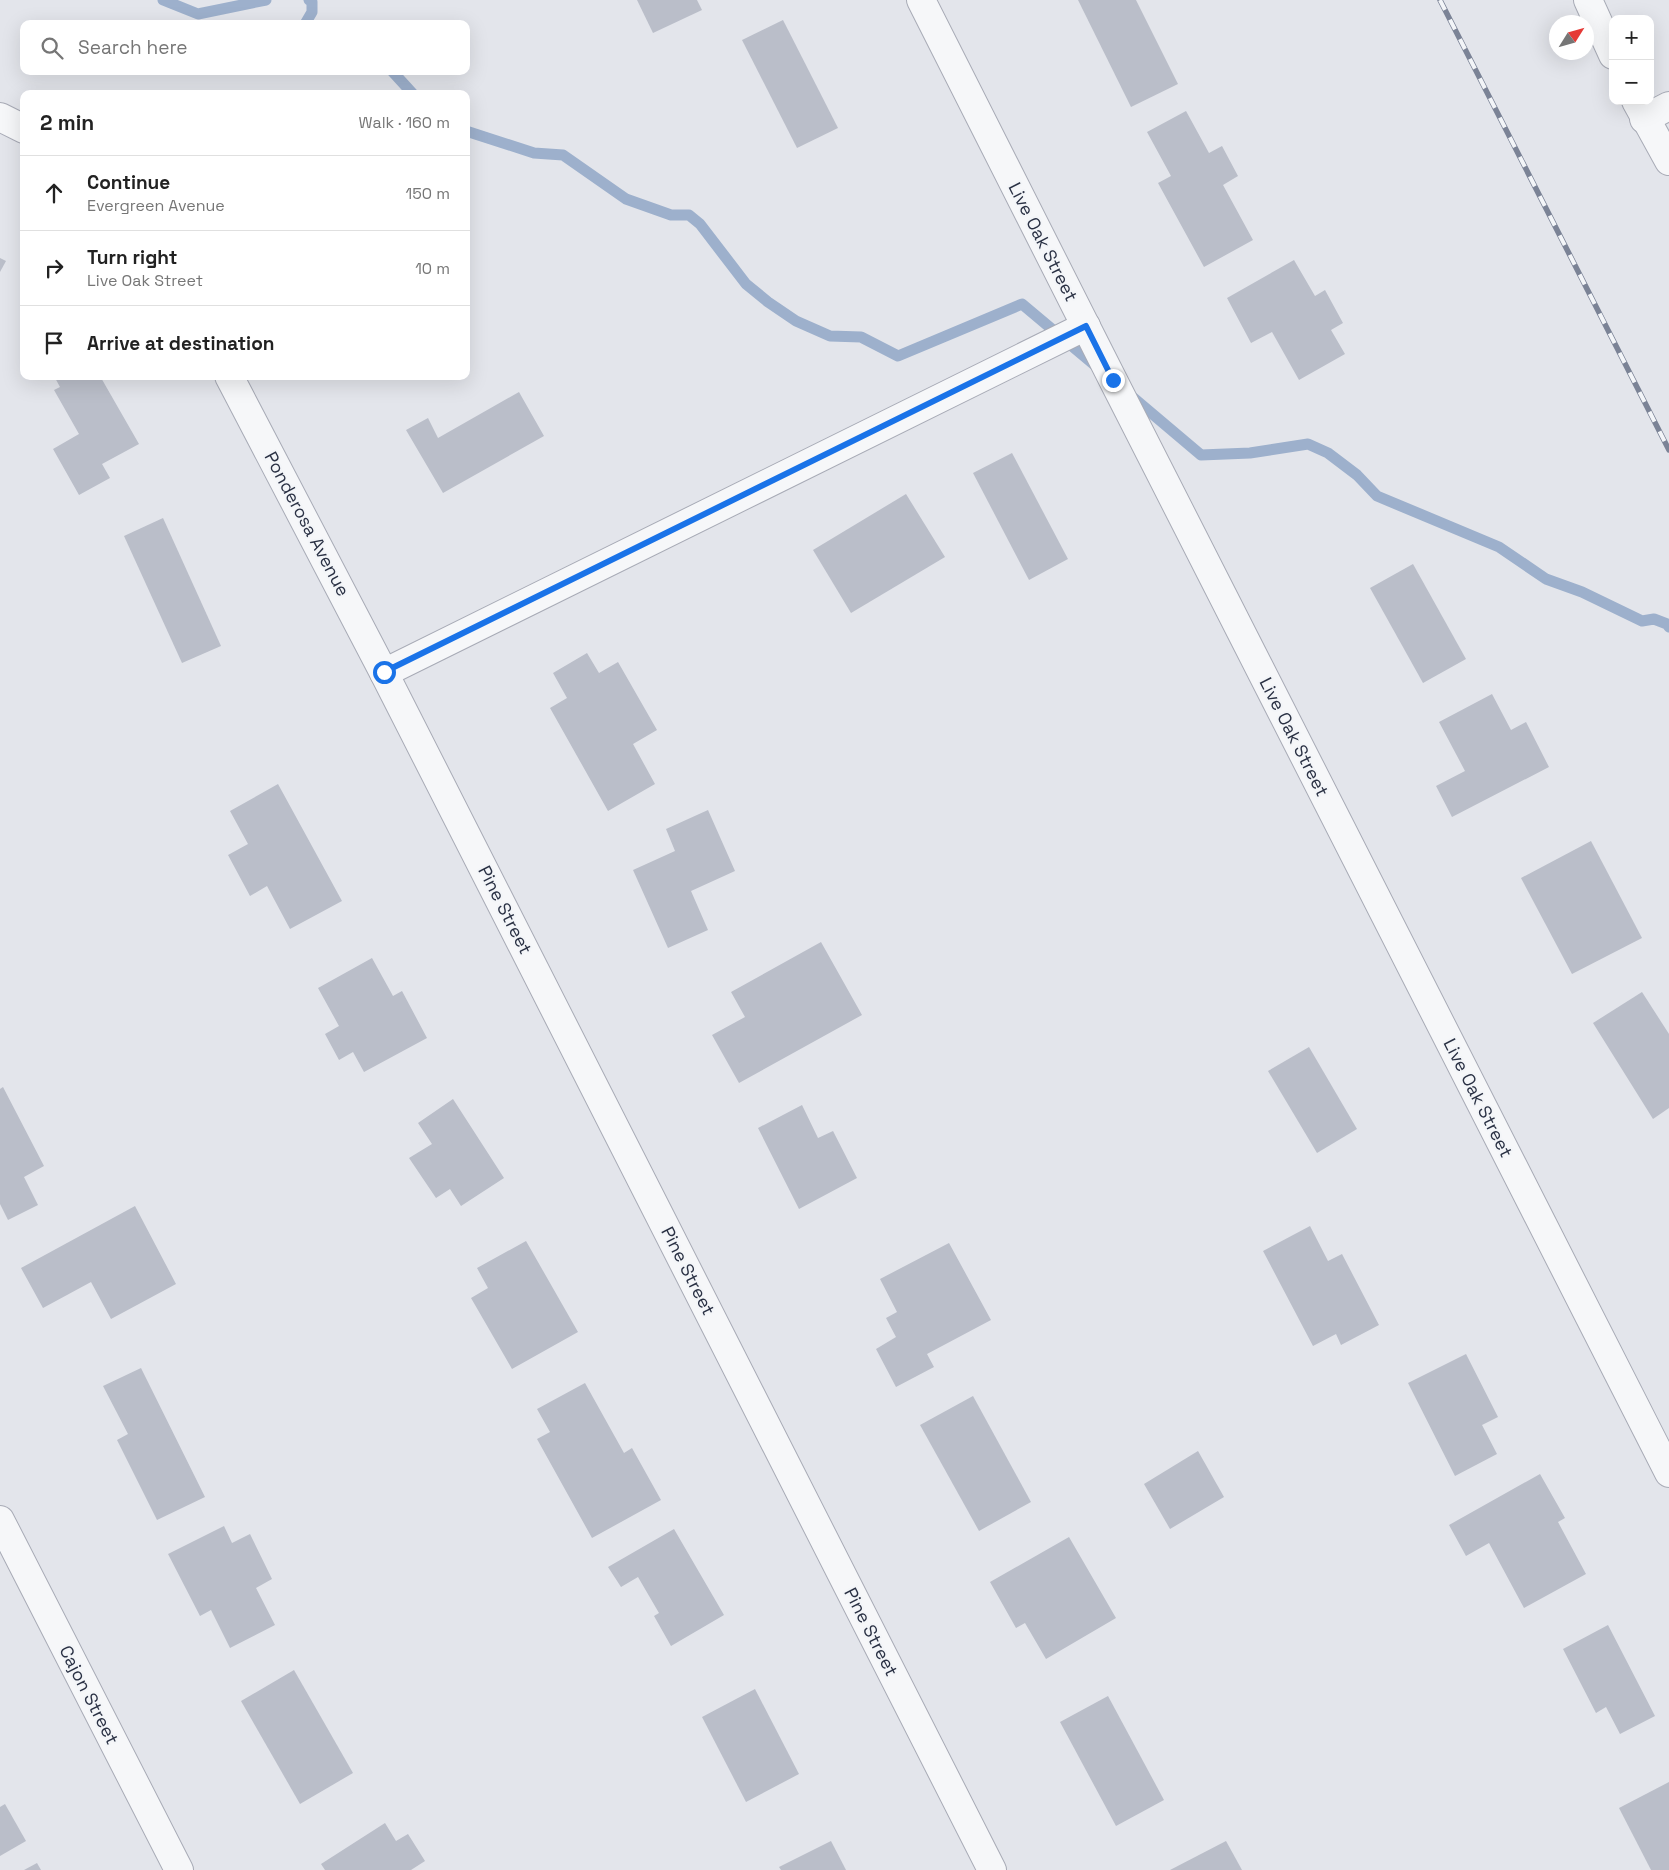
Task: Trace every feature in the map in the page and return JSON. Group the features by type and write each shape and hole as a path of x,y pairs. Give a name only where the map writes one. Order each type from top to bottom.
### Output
{"street":[{"name":"Live Oak Street","path":"921,0 1669,1473"},
{"path":"1588,0 1609,46"},
{"path":"1669,106 1640,110 1669,161"},
{"path":"0,117 20,126"},
{"path":"384,672 1086,326"},
{"name":"Ponderosa Avenue","path":"231,380 384,672"},
{"name":"Pine Street","path":"384,672 992,1870"},
{"name":"Cajon Street","path":"0,1520 179,1870"}],"building":[{"path":"637,0 697,0 702,10 653,33"},
{"path":"1078,0 1136,0 1178,84 1131,107"},
{"path":"783,20 838,128 797,148 742,40"},
{"path":"1186,111 1209,153 1222,146 1238,176 1223,185 1253,240 1204,267 1158,183 1171,176 1147,132"},
{"path":"0,258 6,261 0,272"},
{"path":"1294,260 1315,296 1325,290 1343,323 1331,330 1345,354 1299,380 1272,332 1251,343 1227,298"},
{"path":"56,380 102,380 139,444 102,464 110,478 79,495 53,449 79,434 54,390 60,387"},
{"path":"519,392 544,436 443,493 406,430 428,418 438,438"},
{"path":"1012,453 1068,559 1029,580 973,473"},
{"path":"906,494 945,557 851,613 813,550"},
{"path":"163,518 221,646 182,663 124,536"},
{"path":"1413,564 1466,659 1423,683 1370,588"},
{"path":"587,653 599,673 618,662 657,730 633,744 655,784 608,811 550,708 567,698 553,673"},
{"path":"1492,694 1511,730 1526,722 1549,767 1452,817 1436,786 1465,771 1439,722"},
{"path":"278,784 342,901 290,929 267,886 250,896 228,855 248,844 230,811"},
{"path":"708,810 735,871 691,891 708,930 668,948 633,870 675,851 666,829"},
{"path":"1591,841 1642,938 1572,974 1521,878"},
{"path":"821,942 862,1015 739,1083 712,1035 745,1017 731,992"},
{"path":"372,958 393,996 402,991 427,1038 364,1072 353,1052 339,1060 325,1034 339,1026 318,988"},
{"path":"1642,992 1669,1034 1669,1108 1653,1119 1593,1023"},
{"path":"1309,1047 1357,1129 1317,1153 1268,1071"},
{"path":"3,1087 44,1166 24,1177 38,1205 8,1220 0,1204 0,1089"},
{"path":"453,1099 504,1178 461,1206 450,1189 436,1198 409,1158 432,1144 418,1123"},
{"path":"802,1105 818,1138 833,1131 857,1178 799,1209 758,1128"},
{"path":"135,1206 176,1284 111,1319 91,1282 43,1308 21,1268"},
{"path":"1310,1226 1328,1261 1342,1254 1379,1325 1341,1345 1336,1334 1313,1346 1263,1251"},
{"path":"526,1241 578,1332 512,1369 471,1298 488,1288 477,1268"},
{"path":"949,1243 991,1320 927,1354 934,1367 896,1387 876,1349 896,1337 886,1318 897,1312 880,1279"},
{"path":"1466,1354 1498,1417 1482,1425 1497,1454 1455,1476 1408,1383"},
{"path":"141,1368 205,1497 157,1520 117,1440 128,1434 103,1386"},
{"path":"585,1383 624,1453 632,1448 661,1500 592,1538 537,1439 550,1432 537,1409"},
{"path":"973,1396 1031,1502 979,1531 920,1425"},
{"path":"1198,1451 1224,1497 1170,1529 1144,1484"},
{"path":"1540,1474 1565,1518 1558,1522 1586,1574 1524,1608 1489,1543 1466,1556 1449,1525"},
{"path":"224,1526 232,1543 250,1534 272,1579 256,1588 275,1625 230,1648 211,1610 200,1616 168,1554"},
{"path":"674,1529 724,1615 671,1646 654,1616 659,1613 638,1577 621,1587 608,1567"},
{"path":"1069,1537 1116,1618 1046,1659 1025,1623 1016,1628 990,1582"},
{"path":"1608,1625 1655,1716 1620,1734 1606,1707 1596,1713 1563,1649"},
{"path":"294,1670 353,1773 300,1804 241,1701"},
{"path":"755,1689 799,1774 746,1802 702,1717"},
{"path":"1108,1696 1164,1800 1116,1826 1060,1722"},
{"path":"1669,1782 1669,1870 1651,1870 1619,1808"},
{"path":"5,1804 26,1841 0,1856 0,1807"},
{"path":"385,1823 396,1841 408,1834 425,1861 411,1870 325,1870 321,1864"},
{"path":"831,1841 846,1870 781,1870 779,1867"},
{"path":"1226,1841 1242,1870 1170,1870"},
{"path":"37,1863 41,1870 24,1870"}],"waterway":[{"path":"163,0 198,14 266,0"},
{"path":"307,20 312,12 312,2 309,0"},
{"path":"396,75 409,90"},
{"path":"470,132 534,153 563,155 626,199 671,215 689,215 700,224 746,284 796,321 830,336 861,337 898,356 1022,304 1097,367"},
{"path":"1130,395 1201,455 1250,453 1308,444 1328,453 1357,475 1377,496 1499,547 1546,579 1582,592 1642,621 1654,619 1667,624 1669,627"}],"railway":[{"path":"1440,0 1669,450"}],"route":[{"path":"384,672 1086,326 1113,380"}]}
